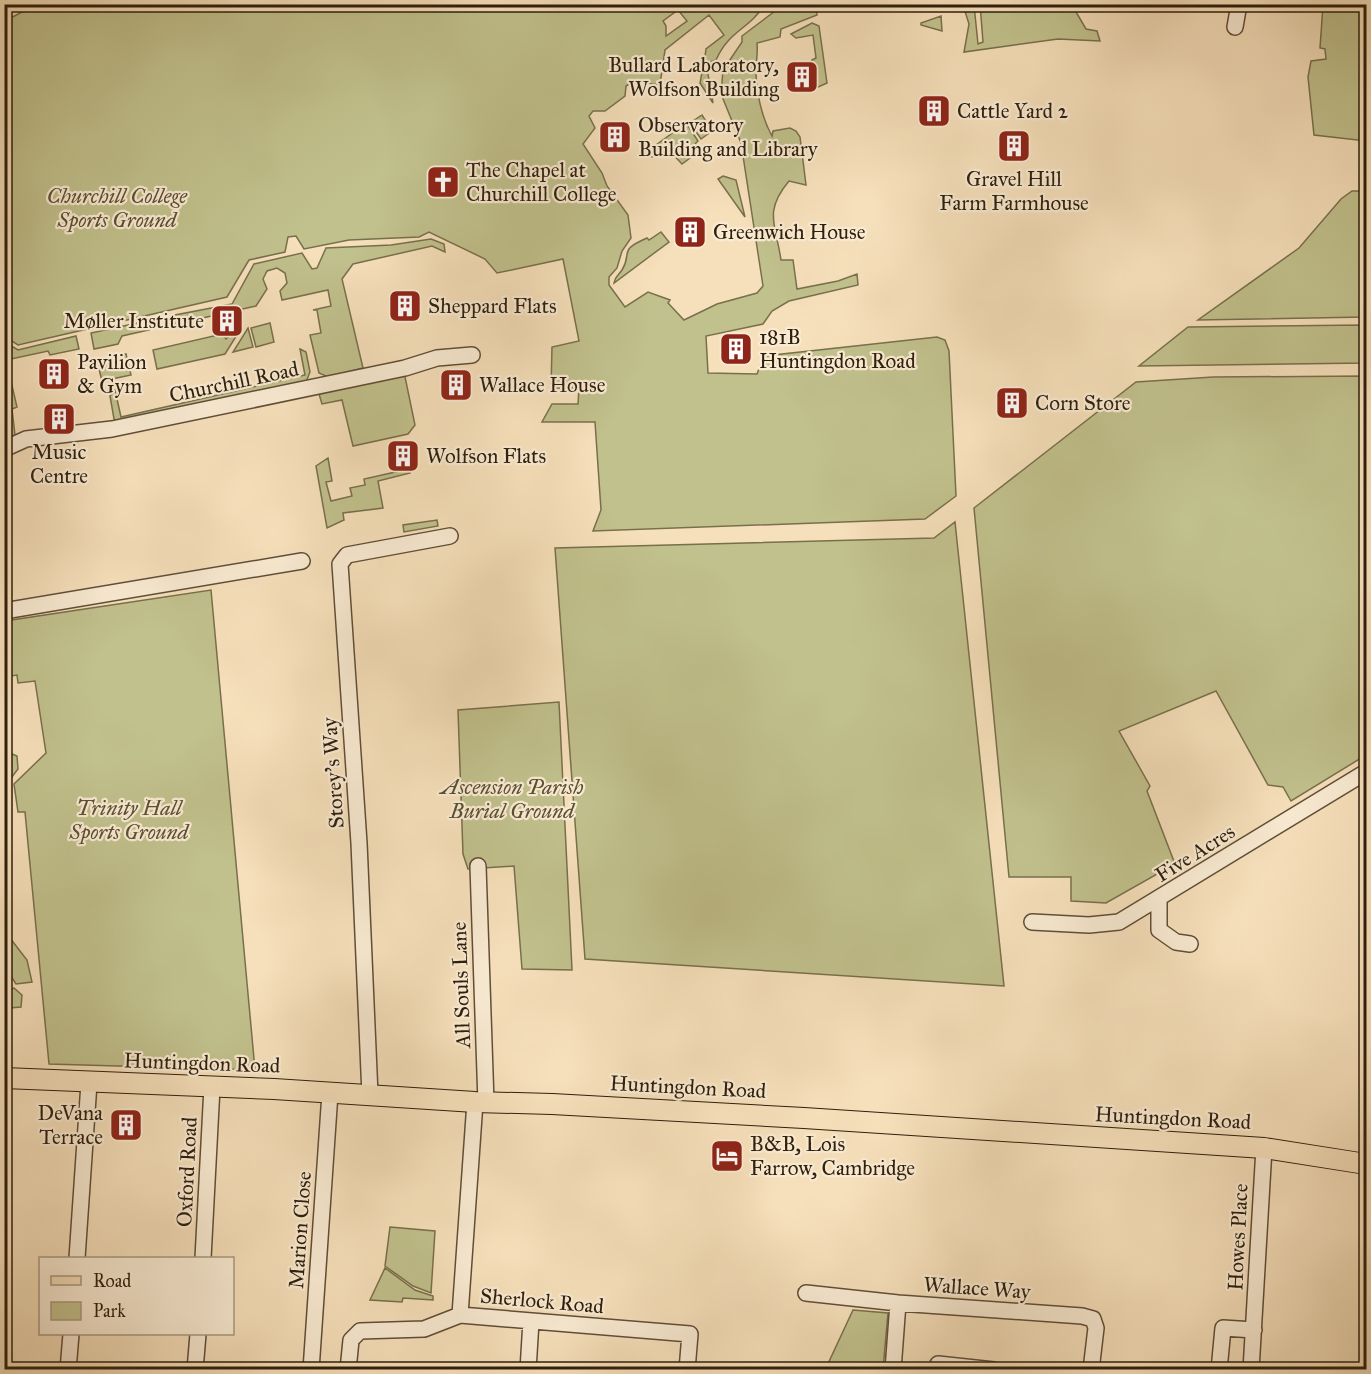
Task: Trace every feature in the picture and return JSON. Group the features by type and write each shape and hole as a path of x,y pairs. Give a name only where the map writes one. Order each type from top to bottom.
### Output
{"main road":[{"name":"Huntingdon Road","path":"4,1078 370,1095 480,1103 552,1104 792,1118 1264,1148 1366,1164"}],"street":[{"path":"1235,27 1239,4"},
{"name":"Churchill Road","path":"4,449 26,439 112,429 405,368 437,358 472,355"},
{"name":"Storey's Way","path":"370,1095 358,843 340,564 346,555 450,536"},
{"path":"4,611 302,561"},
{"name":"Five Acres","path":"1032,922 1089,925 1119,922 1159,900 1366,772"},
{"name":"All Souls Lane","path":"478,866 480,1103"},
{"path":"1159,900 1159,930 1176,942 1190,944"},
{"path":"77,1257 89,1083"},
{"name":"Oxford Road","path":"203,1257 212,1087"},
{"name":"Marion Close","path":"311,1370 330,1093"},
{"name":"Sherlock Road","path":"480,1103 460,1315 690,1334 687,1370"},
{"name":"Howes Place","path":"1251,1370 1264,1148"},
{"name":"Wallace Way","path":"806,1293 898,1303 1082,1316 1093,1319 1096,1328 1091,1370"},
{"path":"893,1370 898,1303"},
{"path":"348,1370 351,1340 360,1331 424,1329 460,1315"},
{"path":"528,1370 531,1322"},
{"path":"1219,1370 1223,1328 1254,1330"},
{"path":"68,1370 71,1335"},
{"path":"195,1370 198,1335"},
{"path":"948,1366 994,1370"}],"green space":[{"path":"980,4 1072,5 1086,29 1097,31 1100,41 1058,39 964,52 969,24 963,5 974,5 978,44 983,42"},
{"name":"Churchill College Sports Ground","path":"35,5 764,5 752,20 727,42 716,60 704,64 706,49 724,35 709,15 665,50 660,85 634,81 626,86 625,96 605,111 593,111 589,116 595,128 583,144 602,173 607,186 628,215 631,238 622,251 617,268 609,277 609,285 625,307 648,292 670,300 668,303 684,320 717,304 757,293 763,286 741,143 721,94 723,70 742,42 742,36 783,5 816,5 817,15 781,29 780,37 757,43 757,87 765,121 772,136 773,131 790,128 800,137 806,185 789,181 776,202 774,228 781,260 793,260 797,289 838,281 857,274 858,285 789,301 772,311 763,324 706,336 708,373 757,374 764,356 937,337 945,340 949,351 956,496 925,519 593,531 601,510 595,422 542,422 552,404 578,404 579,388 551,388 552,347 579,341 563,259 497,273 485,259 429,232 419,237 349,240 304,249 296,236 288,237 285,252 249,260 227,297 18,345 4,336 5,21","holes":["678,10 687,21 666,36 666,26 663,21"]},
{"path":"853,5 888,5 883,8 857,11"},
{"path":"1323,5 1366,5 1366,141 1314,135 1308,77 1311,61 1326,59 1325,49 1320,48"},
{"path":"941,16 942,31 921,25 921,23"},
{"path":"812,23 819,26 827,83 816,88 812,60 816,58 813,35 796,38 791,34"},
{"path":"702,72 708,74 713,103 700,83"},
{"path":"702,115 712,131 701,139 690,123"},
{"path":"686,123 698,141 694,145 698,152 682,164 666,147 652,157 648,151"},
{"path":"723,176 736,180 745,217 718,179"},
{"path":"1366,183 1366,317 1198,320 1299,248 1341,199 1352,191 1360,191"},
{"path":"661,232 669,242 614,283 625,264 629,249 638,242 647,238 649,240"},
{"path":"431,239 444,244 445,252 432,246 353,264 342,279 363,368 328,377 319,373 310,335 321,333 317,310 313,310 331,306 328,290 282,300 280,291 287,283 285,273 277,268 267,271 263,279 267,289 256,306 167,326 175,315 232,304 254,264 302,253 312,269 317,268 326,248 391,245"},
{"path":"147,321 149,330 122,336 118,344 94,349 91,333"},
{"path":"270,323 274,342 256,347 251,328"},
{"path":"1366,325 1366,363 1139,366 1188,327"},
{"path":"248,328 253,347 233,352"},
{"path":"240,330 225,354 157,369 153,350 222,334 226,339 229,336 228,333"},
{"path":"76,336 79,349 50,355 48,351 6,360 17,407 12,409 15,435 5,440 5,342 18,350"},
{"path":"300,349 306,352 310,372 306,382 116,421 114,419 110,396 115,390 121,417 305,375"},
{"path":"126,354 131,375 102,381 97,361"},
{"path":"404,372 415,425 408,434 353,446 342,400 322,404 319,394 324,390"},
{"path":"1366,376 1366,755 1291,801 1283,787 1268,785 1216,691 1119,731 1150,786 1147,791 1175,864 1106,903 1071,901 1071,877 1009,877 974,508 1136,382 1213,377"},
{"path":"328,458 332,481 326,482 331,501 352,496 350,488 365,485 364,479 409,469 410,473 378,481 383,508 343,513 344,520 327,528 316,466"},
{"path":"437,520 438,526 404,532 403,525"},
{"path":"955,522 1004,986 585,959 555,548 934,538"},
{"name":"Trinity Hall Sports Ground","path":"211,590 255,1070 49,1064 25,812 18,812 14,784 46,753 35,681 18,683 17,675 11,676 5,621"},
{"name":"Ascension Parish Burial Ground","path":"559,702 572,970 522,969 514,866 468,869 463,854 458,710"},
{"path":"5,751 17,756 18,769 5,786"},
{"path":"10,938 27,960 32,982 16,984 5,967 5,942"},
{"path":"14,988 22,995 21,1007 10,1008 5,994"},
{"path":"390,1227 435,1231 431,1293 413,1286 385,1266"},
{"path":"385,1268 415,1290 433,1296 433,1300 403,1298 402,1302 370,1300"},
{"path":"853,1310 888,1313 883,1369 826,1368"}],"place":[{"name":"Bullard Laboratory, Wolfson Building","path":"802,77"},
{"name":"Cattle Yard 2","path":"934,111"},
{"name":"Observatory Building and Library","path":"615,137"},
{"name":"Gravel Hill Farm Farmhouse","path":"1014,146"},
{"name":"The Chapel at Churchill College","path":"443,182"},
{"name":"Greenwich House","path":"690,232"},
{"name":"Sheppard Flats","path":"405,306"},
{"name":"Møller Institute","path":"227,321"},
{"name":"181B Huntingdon Road","path":"736,349"},
{"name":"Pavilion & Gym","path":"54,374"},
{"name":"Wallace House","path":"456,385"},
{"name":"Corn Store","path":"1012,403"},
{"name":"Music Centre","path":"59,419"},
{"name":"Wolfson Flats","path":"403,456"},
{"name":"DeVana Terrace","path":"126,1125"},
{"name":"B&B, Lois Farrow, Cambridge","path":"727,1156"}]}
